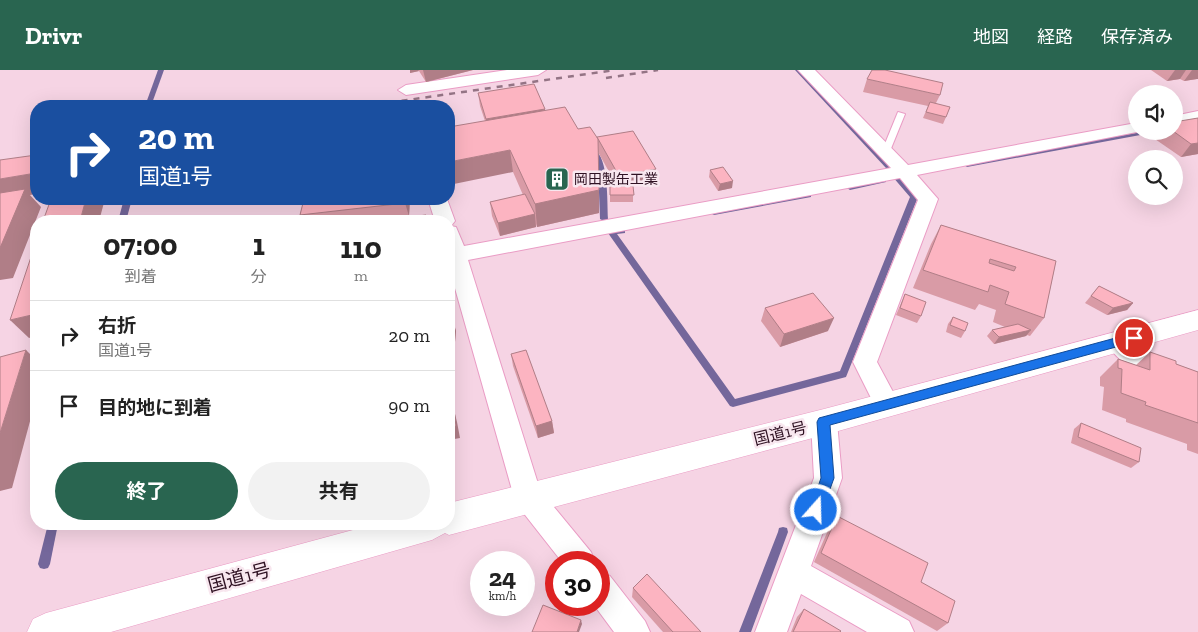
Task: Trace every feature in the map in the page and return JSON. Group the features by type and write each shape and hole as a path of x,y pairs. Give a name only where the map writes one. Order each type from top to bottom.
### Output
{"highway":[{"name":"国道1号","path":"455,517 824,422 1198,320"},
{"name":"国道1号","path":"46,632 411,530"}],"street":[{"path":"406,91 538,70"},
{"path":"806,70 886,151 928,199 865,362 887,405"},
{"path":"1183,119 1198,116"},
{"path":"455,243 902,170 1128,129"},
{"path":"455,253 528,497 571,551"},
{"path":"1118,342 1151,368 1198,387"},
{"path":"771,632 828,478 824,422"},
{"path":"794,573 898,632"},
{"path":"610,601 634,632"}],"lane":[{"path":"886,151 901,114"}],"building":[{"path":"872,70 885,70 943,83 940,95 867,79"},
{"path":"534,84 545,109 486,119 478,93"},
{"path":"930,102 950,107 946,117 926,112"},
{"name":"岡田製缶工業","path":"565,107 578,129 590,127 598,139 599,190 535,204 510,150 455,161 455,126"},
{"path":"1198,118 1198,143 1191,144 1183,138 1183,120"},
{"path":"633,131 656,169 619,176 597,137"},
{"path":"30,156 30,174 0,179 0,160"},
{"path":"723,167 733,181 720,184 710,170"},
{"path":"610,186 633,186 634,195 610,195"},
{"path":"25,189 0,248 0,193"},
{"path":"525,194 535,214 498,223 490,202"},
{"path":"49,205 84,205 82,215 45,215"},
{"path":"302,205 388,205 300,215"},
{"path":"941,225 1056,261 1044,318 1005,304 1009,292 990,285 988,292 923,270","holes":["990,259 1016,267 1014,271 989,263"]},
{"path":"30,260 30,315 10,320"},
{"path":"1099,286 1133,303 1113,308 1091,296"},
{"path":"813,293 834,318 784,334 765,308"},
{"path":"905,294 926,302 921,316 900,308"},
{"path":"953,317 968,323 965,331 950,325"},
{"path":"1018,324 1031,330 999,337 992,330"},
{"path":"26,350 0,433 0,357"},
{"path":"526,350 552,421 536,426 511,354"},
{"path":"1150,352 1176,361 1176,364 1198,372 1198,423 1145,405 1146,402 1121,393 1122,369 1118,368 1118,359 1150,370"},
{"path":"1081,423 1141,448 1139,462 1078,437"},
{"path":"837,516 928,563 921,582 955,601 948,623 821,553"},
{"path":"647,574 701,632 673,632 633,588"},
{"path":"543,605 545,606 545,616 571,616 581,620 577,632 532,632"},
{"path":"804,609 841,631 793,632"}],"waterway":[{"path":"150,100 161,70"},
{"path":"798,70 888,167"},
{"path":"967,165 1128,136"},
{"path":"594,151 601,166 604,219"},
{"path":"622,231 612,233 733,403 843,374 914,197 895,176"},
{"path":"850,188 884,181"},
{"path":"714,213 809,195"},
{"path":"124,215 126,205"},
{"path":"44,564 52,530"},
{"path":"745,632 783,532"}],"railway":[{"path":"408,100 615,70"},
{"path":"606,78 658,70"}],"place":[{"name":"岡田製缶工業","path":"557,179"}],"route":[{"path":"816,510 828,478 824,422 1134,338"}]}
